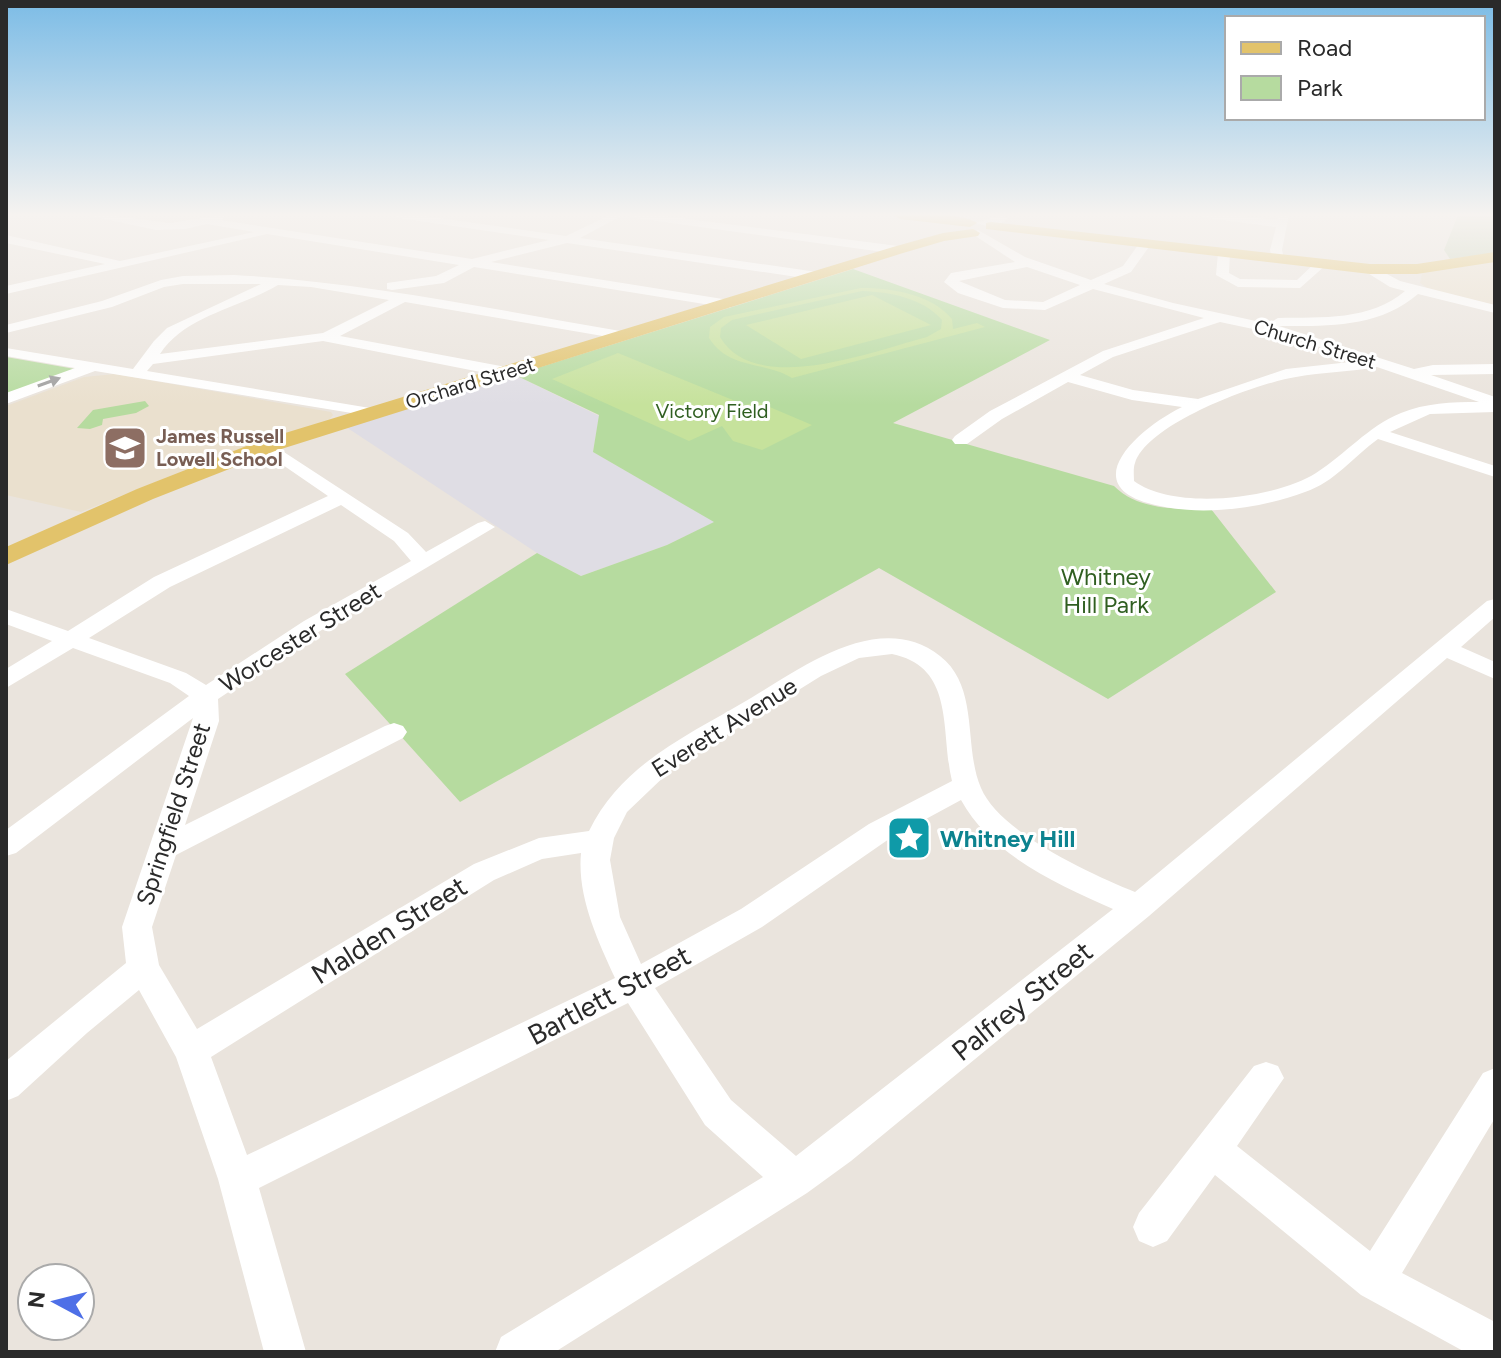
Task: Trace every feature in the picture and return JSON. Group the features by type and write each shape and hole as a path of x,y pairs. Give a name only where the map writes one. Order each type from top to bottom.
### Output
{"main road":[{"name":"Orchard Street","path":"6,557 145,494 267,446 810,278"}],"street":[{"path":"7,289 59,278"},
{"path":"362,291 441,278"},
{"path":"569,278 729,304"},
{"path":"954,278 951,282 994,301 1030,307 1051,304 1106,278"},
{"name":"Church Street","path":"1071,278 1313,339 1495,405"},
{"path":"1229,278 1238,283 1300,284 1306,278"},
{"path":"1383,278 1495,309"},
{"path":"6,329 107,304 142,290 183,280 277,280 405,297 626,336"},
{"path":"143,367 156,343 167,333 196,317 258,293 277,280"},
{"path":"1259,325 1374,314 1393,308 1415,289"},
{"path":"6,352 93,367 143,367 323,337 405,297"},
{"path":"961,440 996,415 1119,349 1220,318"},
{"path":"323,337 506,372"},
{"path":"1377,362 1287,374 1199,404 1154,432 1128,456 1122,472 1125,483 1134,492 1161,500 1192,503 1277,495 1324,477 1377,433 1405,417 1428,410 1495,405"},
{"path":"6,399 93,367"},
{"path":"143,367 370,413"},
{"path":"1411,375 1433,370 1495,369"},
{"path":"1065,376 1132,395 1199,404"},
{"path":"1377,433 1495,472"},
{"path":"267,446 401,537 423,561"},
{"path":"6,680 162,582 342,497"},
{"name":"Worcester Street","path":"6,845 206,696 312,626 485,527"},
{"name":"Palfrey Street","path":"516,1352 794,1180 863,1129 1138,907 1495,606"},
{"name":"Springfield Street","path":"6,616 178,678 206,696 206,721 200,747 137,927 143,968"},
{"name":"Everett Avenue","path":"597,841 618,803 643,779 705,735 831,660 877,646 912,651 929,658 940,671 951,693 967,786 975,803 1003,831 1080,881 1138,907"},
{"path":"1444,648 1495,671"},
{"path":"164,848 394,732"},
{"name":"Bartlett Street","path":"237,1179 470,1067 634,982 743,923 832,861 926,804 967,786"},
{"path":"597,841 595,861 603,910 634,982 670,1043 721,1117 775,1160 794,1180"},
{"name":"Malden Street","path":"191,1051 484,872 535,847 560,842 597,841"},
{"path":"6,1084 75,1022 143,968 191,1051 237,1179 285,1352"},
{"path":"1153,1227 1266,1078"},
{"path":"1375,1281 1495,1085"},
{"path":"1213,1150 1375,1281 1495,1345"}],"shaded area":[{"path":"1421,278 1495,278 1495,305 1430,290 1420,283"},
{"name":"James Russell Lowell School","path":"115,374 331,412 333,415 330,419 195,466 81,512 6,495 6,406 84,377"},
{"path":"515,375 599,416 593,452 715,522 667,545 581,576 537,553 346,427"}],"green space":[{"name":"Whitney Hill Park","path":"823,278 879,278 1050,340 893,423 1114,486 1147,504 1211,509 1276,592 1108,699 879,568 460,802 345,674 537,553 581,576 667,545 714,522 593,452 599,415 515,375"},
{"path":"873,288 922,298 952,319 953,329 977,323 985,327 792,378 737,360 717,348 709,338 710,327 724,317","holes":["862,291 916,301 942,320 941,329 927,337 849,359 788,367 760,365 737,355 720,337 721,328 732,320"]},
{"path":"872,295 931,325 801,359 746,325"},
{"name":"Victory Field","path":"618,353 745,405 758,402 812,425 762,450 733,441 722,426 689,441 552,379"},
{"path":"6,357 75,369 6,395"},
{"path":"145,401 149,406 136,413 103,419 102,425 90,429 77,428 93,410"}],"place":[{"name":"James Russell Lowell School","path":"125,448"},
{"name":"Whitney Hill","path":"909,838"}]}
